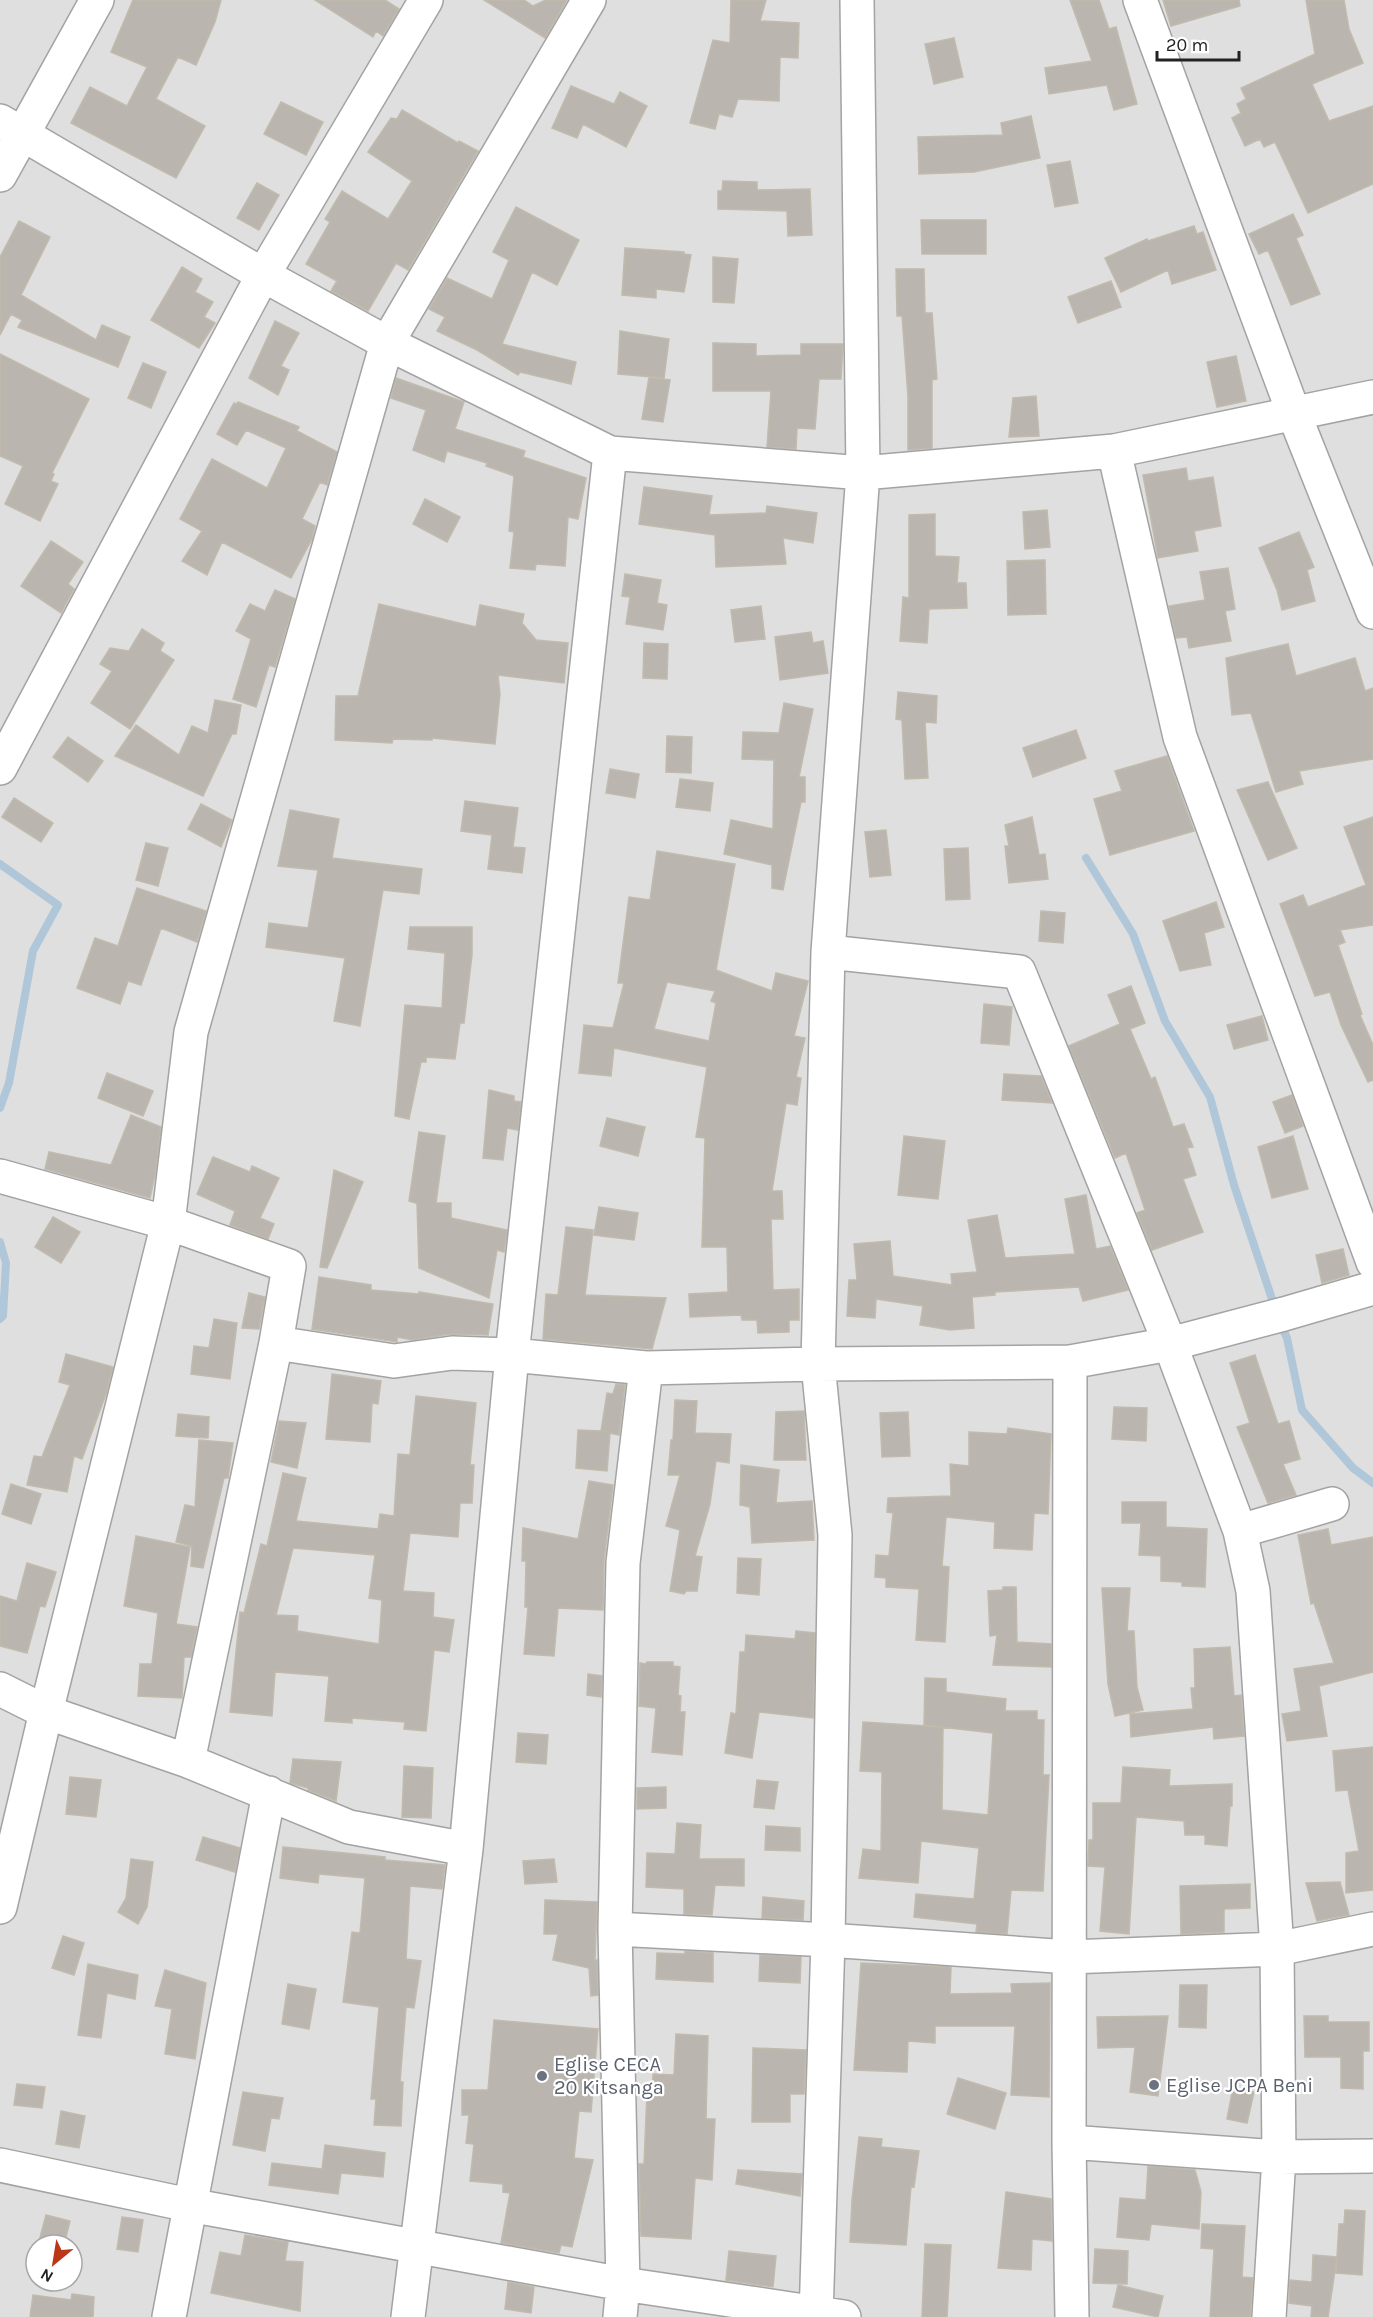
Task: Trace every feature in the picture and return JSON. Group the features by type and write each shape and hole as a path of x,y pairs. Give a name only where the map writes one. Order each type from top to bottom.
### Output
{"street":[{"path":"0,175 11,128 97,0"},
{"path":"0,768 263,275 426,0"},
{"path":"0,1907 46,1712 168,1223 191,1032 387,343 589,0"},
{"path":"0,2165 189,2205 623,2284 825,2316 828,1940 835,1535 818,1364 828,952 863,473 857,0"},
{"path":"1140,0 1294,414 1373,612"},
{"path":"11,128 263,275 387,343 610,453 863,473 1114,451 1373,398"},
{"path":"1114,451 1180,737 1373,1262"},
{"path":"408,2317 466,1849 512,1355 610,453"},
{"path":"828,952 1018,972 1170,1344 1240,1531 1252,1591 1277,1949 1279,2157 1269,2317"},
{"path":"0,1176 168,1223 289,1266 276,1343 188,1761"},
{"path":"276,1343 394,1361 453,1353 512,1355 646,1368 1070,1362 1170,1344 1373,1288"},
{"path":"1070,1362 1069,2142 1072,2317"},
{"path":"620,2317 623,2284 615,1929 622,1563 646,1368"},
{"path":"1240,1531 1332,1504"},
{"path":"0,1689 46,1712 188,1761 349,1827 466,1849"},
{"path":"169,2317 269,1793"},
{"path":"615,1929 828,1940 1069,1957 1277,1949 1373,1929"},
{"path":"1069,2142 1279,2157 1373,2156"}],"shaded area":[{"path":"0,0 1373,0 1373,2317 0,2317"}],"building":[{"path":"133,0 221,0 215,22 196,65 178,57 156,99 205,126 176,178 71,123 90,87 127,106 147,67 111,52"},
{"path":"315,0 385,0 399,9 383,36 376,31 373,37"},
{"path":"484,0 524,0 533,6 546,0 567,0 545,38"},
{"path":"731,0 766,0 760,21 799,23 798,58 780,57 779,101 738,99 732,117 719,114 715,129 690,123 713,40 730,43"},
{"path":"1070,0 1099,0 1109,29 1116,27 1137,104 1114,110 1107,85 1049,94 1045,68 1092,61"},
{"path":"1163,0 1239,0 1240,6 1171,26"},
{"path":"1306,0 1344,0 1349,29 1363,63 1312,84 1329,121 1373,106 1373,184 1308,213 1275,142 1264,147 1260,139 1245,146 1232,118 1241,113 1237,104 1246,99 1241,88 1315,54"},
{"path":"954,38 963,77 934,84 925,44"},
{"path":"571,86 614,104 620,92 647,106 626,147 583,124 577,138 552,128"},
{"path":"281,102 323,122 306,155 264,134"},
{"path":"402,110 458,143 459,141 478,151 408,270 396,263 368,311 331,291 337,281 306,264 330,222 325,219 342,191 388,219 412,181 368,152 391,118 397,119"},
{"path":"1031,116 1040,158 974,172 919,174 918,137 1003,135 1001,123"},
{"path":"1070,161 1078,203 1055,207 1047,165"},
{"path":"723,181 757,182 757,190 810,189 812,235 788,236 787,211 718,209 718,191 722,191"},
{"path":"257,183 279,195 259,230 237,218"},
{"path":"516,207 579,240 557,285 532,272 502,344 576,362 571,384 520,372 518,375 477,350 437,331 445,317 429,309 447,278 492,299 509,260 493,252"},
{"path":"1293,214 1303,235 1296,238 1320,294 1291,305 1268,250 1259,254 1249,234"},
{"path":"921,220 986,220 986,254 922,254"},
{"path":"19,221 50,237 21,295 96,340 102,325 130,337 118,367 18,327 22,320 11,314 0,335 0,257"},
{"path":"1194,226 1197,234 1203,232 1216,270 1172,284 1168,270 1121,292 1105,258 1147,239 1148,241"},
{"path":"625,248 684,252 684,254 691,255 684,292 656,289 656,298 622,295"},
{"path":"713,257 738,259 734,303 713,302"},
{"path":"182,267 202,279 195,292 213,302 204,317 215,323 199,348 151,320"},
{"path":"896,269 924,269 925,313 932,313 937,379 932,380 932,448 908,450 908,396 902,316 897,316"},
{"path":"1111,281 1121,307 1078,323 1068,297"},
{"path":"275,321 299,333 281,366 289,370 278,395 249,378"},
{"path":"620,331 669,339 664,378 618,374"},
{"path":"713,343 756,344 756,356 801,355 801,344 843,344 841,379 819,379 815,429 797,428 796,449 767,447 771,391 713,391"},
{"path":"0,354 89,399 52,473 54,474 51,481 58,484 40,521 5,504 23,466 0,456"},
{"path":"1236,356 1246,401 1217,407 1207,362"},
{"path":"143,363 166,372 151,408 128,398"},
{"path":"649,377 670,380 663,422 642,419"},
{"path":"396,378 464,402 455,429 525,451 523,457 586,478 578,519 568,517 565,566 536,564 535,570 510,568 514,532 509,531 514,476 486,466 487,463 447,451 444,462 413,450 426,410 391,398"},
{"path":"1036,396 1039,436 1009,437 1013,398"},
{"path":"238,402 299,427 297,431 337,452 327,485 320,482 302,519 315,526 312,539 291,578 222,542 207,575 182,561 202,531 180,519 212,459 267,488 286,448 246,430 237,445 217,434 234,403"},
{"path":"1186,468 1188,481 1213,477 1221,526 1194,531 1198,551 1158,558 1143,475"},
{"path":"644,487 712,496 709,515 766,513 767,506 817,513 813,543 783,538 786,564 716,567 715,535 639,524"},
{"path":"425,499 460,517 447,542 413,524"},
{"path":"1047,510 1050,547 1025,549 1023,512"},
{"path":"935,514 935,556 959,557 957,583 966,583 967,608 929,609 927,643 900,641 903,597 909,598 909,515"},
{"path":"1299,532 1314,567 1307,570 1315,601 1282,610 1277,590 1259,548"},
{"path":"51,541 83,562 68,584 74,589 61,613 21,586"},
{"path":"1045,560 1046,614 1008,615 1007,561"},
{"path":"1228,568 1235,609 1225,611 1231,641 1189,648 1187,637 1176,638 1169,606 1205,600 1200,572"},
{"path":"625,574 661,580 657,603 667,605 663,630 626,624 630,597 622,596"},
{"path":"275,590 295,599 275,667 269,665 256,707 233,699 251,639 236,631 250,604 265,611"},
{"path":"379,604 476,627 480,605 524,614 522,623 536,640 568,643 564,683 498,675 500,694 495,744 432,738 432,740 393,739 392,743 335,740 336,696 358,696"},
{"path":"761,606 765,639 735,642 731,610"},
{"path":"142,629 164,643 160,651 174,660 130,729 91,703 112,671 100,664 110,648 129,651"},
{"path":"811,632 813,643 823,641 828,673 780,680 775,637"},
{"path":"644,643 668,644 667,679 643,678"},
{"path":"1288,644 1296,676 1355,658 1365,691 1373,688 1373,759 1299,771 1303,784 1276,792 1251,713 1232,715 1226,658"},
{"path":"898,692 937,696 936,723 925,722 928,778 905,779 902,720 896,719"},
{"path":"215,700 241,705 236,734 232,734 203,796 115,756 136,725 179,755 192,726 208,733"},
{"path":"784,703 813,709 799,777 805,777 805,802 801,802 783,890 772,888 772,865 724,854 731,820 773,829 774,760 742,759 743,732 779,733"},
{"path":"1076,730 1086,758 1033,777 1023,748"},
{"path":"667,736 692,737 691,773 666,772"},
{"path":"68,737 103,761 88,782 53,757"},
{"path":"1167,756 1194,831 1110,855 1094,799 1122,791 1115,771"},
{"path":"610,769 639,774 635,798 606,793"},
{"path":"680,779 713,783 710,811 676,807"},
{"path":"1268,782 1297,848 1268,860 1237,790"},
{"path":"14,798 53,823 41,842 2,817"},
{"path":"465,801 518,808 513,847 525,848 522,873 488,869 492,835 461,831"},
{"path":"201,804 232,820 221,847 188,829"},
{"path":"290,810 339,819 332,858 422,869 419,894 383,890 360,1026 334,1021 345,958 266,947 269,923 308,928 318,870 278,866"},
{"path":"1032,817 1039,855 1045,854 1048,879 1009,883 1005,846 1009,846 1005,825"},
{"path":"1373,817 1373,925 1340,930 1345,942 1338,945 1362,1014 1360,1015 1373,1045 1373,1080 1368,1082 1341,1025 1330,992 1315,996 1280,904 1303,895 1308,907 1366,885 1344,827"},
{"path":"886,830 891,875 870,877 865,832"},
{"path":"146,843 168,848 158,886 136,880"},
{"path":"968,848 970,899 946,900 944,849"},
{"path":"657,851 735,864 716,970 772,991 776,973 808,981 794,1036 805,1038 796,1077 801,1078 797,1105 786,1103 772,1191 782,1191 783,1219 771,1219 773,1290 799,1289 799,1320 789,1320 789,1332 758,1333 757,1320 742,1320 741,1315 690,1317 689,1294 728,1292 727,1247 702,1247 705,1138 696,1137 707,1067 614,1048 611,1076 579,1073 584,1025 613,1028 624,983 618,983 629,897 650,900","holes":["667,982 715,991 711,1001 716,1003 709,1041 654,1029"]},
{"path":"137,888 206,911 197,942 161,928 141,985 128,981 120,1004 77,988 95,938 118,946"},
{"path":"1216,902 1224,927 1204,933 1211,965 1180,971 1163,921"},
{"path":"1041,911 1065,913 1063,943 1039,941"},
{"path":"410,927 472,927 472,955 464,1023 460,1023 455,1059 426,1057 426,1062 421,1062 409,1119 395,1116 405,1005 442,1008 445,953 408,949"},
{"path":"1131,986 1145,1023 1130,1029 1151,1079 1155,1077 1173,1127 1184,1124 1193,1147 1187,1148 1196,1175 1183,1179 1203,1232 1152,1250 1137,1213 1145,1210 1126,1153 1115,1158 1069,1046 1120,1024 1108,995"},
{"path":"984,1004 1012,1007 1009,1045 981,1043"},
{"path":"1262,1016 1268,1040 1234,1049 1227,1025"},
{"path":"107,1073 153,1091 143,1116 98,1098"},
{"path":"1004,1074 1041,1076 1052,1103 1002,1100"},
{"path":"489,1090 514,1096 514,1101 521,1102 518,1130 507,1128 503,1160 483,1158"},
{"path":"1292,1095 1303,1126 1285,1133 1273,1102"},
{"path":"131,1115 161,1127 150,1198 45,1169 49,1152 111,1165"},
{"path":"607,1118 645,1127 638,1156 600,1146"},
{"path":"419,1132 445,1136 436,1203 451,1203 451,1218 507,1230 504,1252 497,1250 489,1298 419,1268 417,1204 419,1204 409,1201"},
{"path":"904,1136 945,1141 938,1199 898,1195"},
{"path":"1293,1136 1308,1189 1272,1198 1258,1147"},
{"path":"213,1157 250,1172 252,1166 279,1178 260,1218 274,1224 268,1239 230,1225 235,1211 197,1194"},
{"path":"334,1170 363,1182 327,1268 320,1267"},
{"path":"1086,1195 1096,1249 1110,1246 1128,1290 1083,1301 1079,1287 995,1292 995,1295 972,1297 974,1328 950,1330 920,1325 923,1306 876,1299 875,1318 847,1316 849,1280 857,1280 854,1244 890,1241 893,1276 952,1285 951,1274 977,1272 968,1220 997,1215 1005,1258 1075,1254 1065,1199"},
{"path":"599,1207 638,1213 634,1240 594,1235"},
{"path":"53,1217 80,1232 61,1263 35,1247"},
{"path":"566,1227 593,1230 585,1295 666,1298 652,1349 543,1339 546,1294 558,1295"},
{"path":"1343,1249 1349,1275 1322,1283 1316,1255"},
{"path":"319,1277 371,1285 371,1290 419,1294 419,1292 493,1304 488,1335 450,1334 412,1340 397,1337 397,1342 312,1329"},
{"path":"249,1293 265,1297 259,1329 242,1328"},
{"path":"214,1319 237,1323 230,1379 191,1374 194,1346 209,1348"},
{"path":"66,1354 113,1367 106,1394 82,1459 74,1456 67,1492 27,1485 34,1456 42,1457 70,1385 59,1382"},
{"path":"1255,1355 1278,1424 1289,1421 1300,1459 1283,1464 1296,1495 1268,1503 1237,1427 1250,1423 1230,1363"},
{"path":"332,1374 381,1381 378,1404 372,1403 370,1442 326,1439"},
{"path":"616,1384 625,1385 619,1435 610,1433 607,1471 576,1468 578,1430 601,1431 607,1393 613,1394"},
{"path":"416,1396 476,1403 470,1465 474,1465 472,1503 460,1503 458,1537 410,1533 403,1591 434,1593 433,1617 454,1620 449,1652 434,1650 426,1731 404,1729 405,1722 352,1718 352,1723 325,1721 329,1676 275,1672 272,1716 230,1712 240,1612 244,1613 261,1544 267,1546 283,1473 306,1478 296,1521 378,1529 380,1514 394,1516 398,1454 410,1455","holes":["293,1548 375,1555 369,1598 382,1600 379,1644 297,1631 298,1616 276,1615"]},
{"path":"675,1400 697,1401 695,1433 731,1434 729,1463 716,1461 710,1504 695,1556 702,1557 697,1591 686,1591 684,1594 670,1591 680,1530 666,1526 680,1475 668,1475"},
{"path":"1114,1407 1147,1408 1146,1441 1112,1439"},
{"path":"804,1411 806,1460 774,1460 776,1412"},
{"path":"908,1412 910,1456 882,1457 880,1413"},
{"path":"178,1414 209,1417 208,1438 176,1436"},
{"path":"279,1421 306,1423 297,1468 271,1462"},
{"path":"1008,1428 1051,1434 1048,1514 1034,1513 1032,1550 994,1548 995,1522 946,1517 942,1566 949,1567 945,1642 916,1640 919,1589 886,1587 886,1578 875,1577 876,1555 889,1556 893,1513 887,1512 888,1498 951,1496 950,1464 969,1466 969,1432 1007,1434"},
{"path":"199,1440 233,1443 228,1478 224,1478 203,1568 191,1566 192,1546 176,1542 185,1505 195,1507"},
{"path":"741,1465 779,1470 776,1503 812,1501 814,1540 752,1543 750,1507 740,1505"},
{"path":"589,1481 613,1485 604,1561 603,1610 558,1608 554,1656 524,1654 528,1607 525,1607 526,1561 522,1561 523,1528 578,1539"},
{"path":"11,1484 41,1494 31,1524 2,1514"},
{"path":"1122,1502 1166,1502 1166,1527 1207,1529 1205,1587 1182,1586 1182,1582 1161,1581 1161,1556 1139,1555 1141,1523 1122,1523"},
{"path":"1328,1529 1331,1545 1373,1537 1373,1672 1319,1686 1327,1736 1287,1741 1282,1714 1301,1711 1294,1669 1334,1663 1314,1603 1311,1604 1298,1535"},
{"path":"136,1536 190,1547 176,1624 197,1627 191,1657 184,1657 182,1698 138,1696 140,1664 152,1664 158,1613 124,1606"},
{"path":"738,1558 761,1559 759,1595 737,1593"},
{"path":"27,1563 56,1572 45,1607 40,1606 27,1653 0,1646 0,1596 17,1601"},
{"path":"1003,1587 1016,1587 1017,1642 1051,1644 1051,1667 993,1665 997,1635 990,1636 988,1591 1003,1590"},
{"path":"1102,1588 1130,1588 1127,1631 1134,1631 1137,1687 1143,1710 1115,1716 1108,1684"},
{"path":"796,1631 815,1633 813,1718 759,1712 752,1758 725,1753 731,1713 736,1714 740,1652 745,1652 746,1635 795,1639"},
{"path":"1230,1647 1234,1696 1241,1695 1244,1736 1214,1739 1213,1727 1131,1737 1130,1714 1193,1709 1191,1688 1195,1688 1194,1649"},
{"path":"647,1662 673,1662 673,1666 680,1667 678,1695 681,1696 680,1712 685,1712 682,1755 652,1752 656,1708 639,1706 640,1663 646,1664"},
{"path":"588,1674 602,1676 601,1697 587,1695"},
{"path":"925,1678 946,1679 946,1692 1006,1699 1005,1711 1037,1711 1037,1720 1044,1720 1043,1775 1049,1775 1043,1891 1011,1890 1007,1934 976,1932 977,1924 914,1917 916,1894 974,1899 979,1848 921,1841 918,1883 859,1878 863,1849 881,1851 882,1772 860,1771 863,1722 939,1727 924,1725","holes":["943,1727 993,1733 988,1815 942,1810"]},
{"path":"518,1733 548,1735 546,1764 516,1762"},
{"path":"1373,1747 1373,1890 1346,1893 1346,1853 1359,1851 1348,1790 1336,1791 1333,1751"},
{"path":"293,1759 341,1762 336,1801 308,1790 308,1788 290,1783"},
{"path":"404,1766 433,1768 431,1818 402,1817"},
{"path":"1123,1767 1170,1770 1169,1786 1232,1784 1227,1846 1205,1844 1205,1835 1185,1835 1184,1821 1136,1817 1129,1934 1100,1931 1105,1867 1088,1866 1089,1840 1093,1840 1093,1803 1121,1803"},
{"path":"70,1777 101,1780 96,1817 66,1814"},
{"path":"757,1780 778,1782 774,1809 754,1807"},
{"path":"666,1787 666,1808 637,1809 637,1788"},
{"path":"677,1823 701,1825 699,1859 744,1859 744,1886 715,1885 712,1915 684,1914 684,1889 646,1887 647,1853 675,1854"},
{"path":"766,1826 800,1828 800,1851 765,1850"},
{"path":"203,1837 240,1848 235,1872 196,1860"},
{"path":"283,1847 445,1865 442,1889 410,1886 406,1959 421,1961 414,2008 406,2007 400,2082 403,2082 401,2126 374,2125 376,2099 371,2099 379,2007 343,2002 352,1932 360,1933 365,1878 319,1874 318,1883 280,1878"},
{"path":"131,1859 153,1862 147,1907 138,1924 118,1912 126,1898"},
{"path":"554,1859 557,1882 525,1884 523,1861"},
{"path":"1340,1882 1349,1915 1317,1921 1306,1883"},
{"path":"1250,1884 1250,1908 1224,1909 1224,1932 1181,1934 1180,1886"},
{"path":"763,1897 804,1901 803,1920 762,1918"},
{"path":"545,1900 597,1902 595,1960 597,1960 598,1995 591,1996 589,1968 553,1960 558,1934 544,1934"},
{"path":"63,1936 84,1943 74,1975 52,1968"},
{"path":"685,1951 713,1953 713,1982 656,1979 657,1953 685,1954"},
{"path":"760,1955 801,1957 800,1983 759,1981"},
{"path":"861,1963 951,1967 950,1994 1012,1993 1011,1984 1050,1983 1049,2097 1011,2095 1015,2026 935,2026 935,2043 908,2041 907,2072 854,2070"},
{"path":"88,1964 138,1975 135,1999 107,1993 101,2038 78,2035"},
{"path":"165,1970 206,1983 195,2059 165,2054 172,2009 155,2006"},
{"path":"288,1984 316,1989 309,2029 282,2024"},
{"path":"1180,1985 1207,1985 1206,2028 1179,2027"},
{"path":"1168,2016 1158,2096 1130,2092 1135,2047 1098,2048 1097,2017"},
{"path":"1304,2016 1328,2016 1328,2022 1369,2022 1369,2051 1363,2051 1363,2089 1341,2088 1341,2057 1305,2057"},
{"path":"494,2020 598,2029 591,2112 579,2111 574,2158 593,2160 572,2247 561,2245 559,2253 501,2243 510,2193 503,2192 503,2184 470,2181 474,2144 466,2143 469,2115 462,2115 462,2090 488,2090"},
{"path":"676,2034 708,2036 706,2119 715,2119 712,2180 695,2178 691,2239 641,2236 639,2164 644,2164 647,2093 652,2094 653,2074 674,2075"},
{"path":"753,2048 806,2050 804,2094 790,2094 790,2122 752,2122"},
{"path":"958,2078 1006,2093 995,2129 947,2114"},
{"path":"17,2084 45,2087 42,2108 14,2105"},
{"path":"1233,2088 1254,2092 1247,2123 1227,2119"},
{"path":"243,2092 283,2098 279,2119 271,2118 265,2151 233,2145"},
{"path":"61,2111 85,2116 79,2148 56,2144"},
{"path":"859,2137 882,2139 881,2147 919,2151 914,2187 911,2186 906,2245 850,2242"},
{"path":"325,2145 385,2153 383,2177 341,2173 338,2194 269,2185 272,2163 322,2169"},
{"path":"1148,2166 1195,2170 1201,2192 1199,2229 1151,2224 1149,2240 1117,2237 1120,2198 1146,2200"},
{"path":"738,2170 802,2174 800,2196 736,2184"},
{"path":"1006,2192 1051,2199 1052,2241 1032,2239 1031,2270 998,2268"},
{"path":"1345,2210 1365,2211 1362,2275 1336,2273 1339,2224 1344,2224"},
{"path":"46,2215 70,2221 67,2233 41,2233"},
{"path":"122,2217 143,2220 138,2252 117,2249"},
{"path":"1202,2224 1245,2226 1242,2277 1253,2278 1250,2317 1210,2317 1214,2249 1201,2248"},
{"path":"245,2235 288,2242 285,2261 303,2262 300,2311 211,2293 220,2252 241,2256"},
{"path":"925,2244 951,2245 947,2317 922,2317"},
{"path":"1095,2249 1128,2251 1127,2284 1093,2283"},
{"path":"729,2251 776,2256 773,2287 726,2280"},
{"path":"1313,2255 1337,2257 1328,2317 1311,2317 1312,2306 1289,2303 1290,2280 1312,2282"},
{"path":"508,2282 534,2287 531,2313 505,2309"},
{"path":"1118,2285 1163,2296 1158,2317 1113,2307"},
{"path":"72,2294 94,2297 93,2317 30,2317 33,2295 71,2300"}],"waterway":[{"path":"1086,858 1133,934 1165,1021 1210,1097 1234,1185 1275,1308"},
{"path":"0,864 58,905 33,951 9,1083 0,1108"},
{"path":"0,1242 6,1263 3,1316 0,1319"},
{"path":"1279,1321 1287,1338 1302,1410 1353,1468 1373,1483"}],"place":[{"name":"Eglise CECA 20 Kitsanga","path":"542,2076"},
{"name":"Eglise JCPA Beni","path":"1154,2085"}]}
